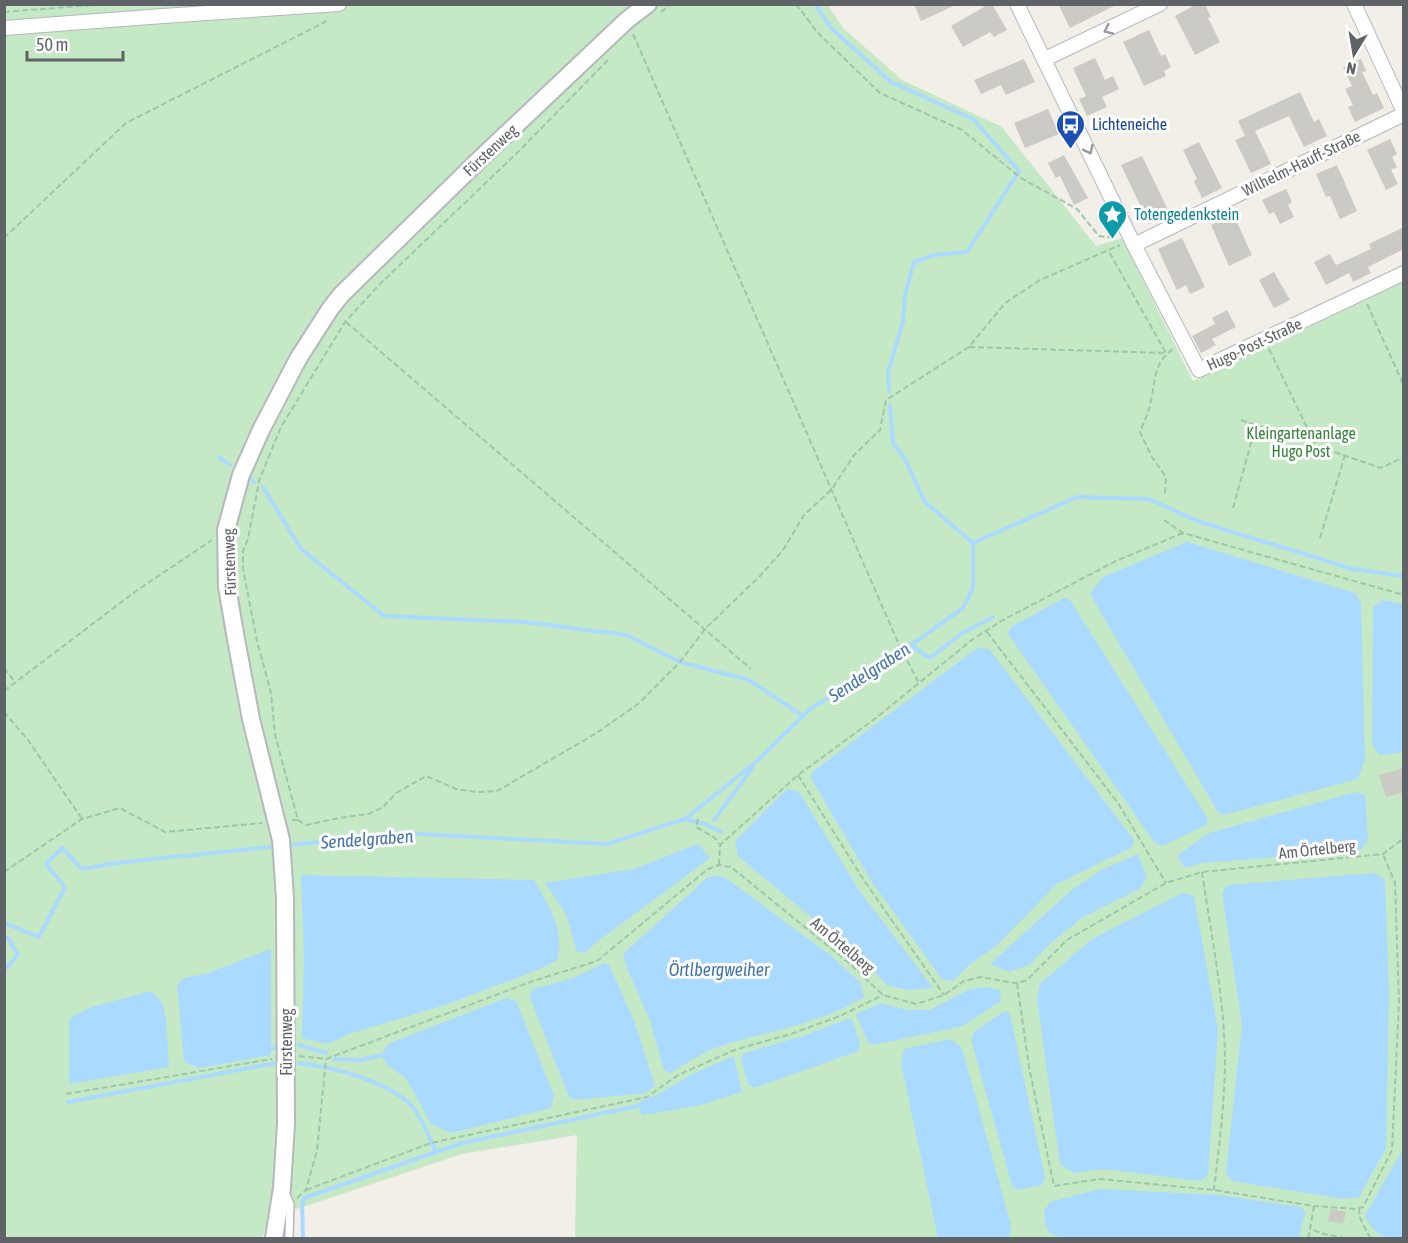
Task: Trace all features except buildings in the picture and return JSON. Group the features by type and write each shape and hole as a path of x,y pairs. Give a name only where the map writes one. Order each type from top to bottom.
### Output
{"street":[{"path":"1017,4 1134,244"},
{"path":"1045,59 1160,4"},
{"path":"1354,4 1404,113"},
{"path":"4,28 338,5"},
{"name":"Fürstenweg","path":"274,1239 282,1188 287,1056 285,898 277,821 252,719 227,587 226,530 241,475 261,429 293,368 341,295 627,20 655,8"},
{"name":"Wilhelm-Hauff-Straße","path":"1134,244 1404,113"},
{"name":"Hugo-Post-Straße","path":"1134,244 1199,370 1404,273"}],"lane":[{"path":"282,1188 290,1204 289,1239"}],"path":[{"path":"4,12 105,4"},
{"path":"655,8 671,4"},
{"path":"796,4 818,33 880,93 962,130 1021,178 1077,208 1099,236 1115,237 1120,245"},
{"path":"4,238 126,123 325,22 338,5"},
{"path":"627,20 900,647 920,683"},
{"path":"298,820 275,735 271,693 255,630 243,568 243,551 248,539 259,481 281,427 345,322 380,284 519,151 609,59"},
{"path":"4,872 82,819 120,808 165,832 277,821 298,820 306,825 369,814 382,807 396,793 426,776 456,789 477,792 497,791 595,734 638,704 680,662 705,629 760,576 783,550 804,515 832,489 854,455 880,430 886,400 969,347 1005,303 1040,280 1120,245 1134,244"},
{"path":"1108,250 1166,353"},
{"path":"1362,293 1404,386"},
{"path":"345,322 751,669"},
{"path":"1264,339 1315,444"},
{"path":"1165,493 1166,477 1152,457 1140,432 1150,408 1155,372 1166,353 1185,342"},
{"path":"969,347 1166,353"},
{"path":"1241,420 1380,468 1403,458"},
{"path":"1233,508 1256,425"},
{"path":"1320,538 1345,455"},
{"path":"1164,520 1183,533 1404,596"},
{"path":"4,691 136,591 226,530"},
{"path":"720,845 798,775 876,718 973,639 1116,561 1183,533"},
{"path":"986,631 1118,802 1166,883"},
{"path":"4,668 15,682"},
{"path":"4,712 28,740 82,819"},
{"path":"798,775 865,882 944,995"},
{"path":"66,1094 287,1056 326,1059 514,988 597,961 708,869 719,865 720,845 715,838 696,827 698,819"},
{"path":"1017,983 1029,1067 1054,1186 1100,1179 1214,1190 1314,1206 1363,1207 1392,1150 1399,992 1395,883 1383,854 1404,838"},
{"name":"Am Örtelberg","path":"719,865 730,867 849,963 883,995 916,1004 944,995 964,981 981,977 1017,983 1027,980 1067,940 1166,883 1202,872 1383,854"},
{"path":"1202,872 1222,1007 1225,1059 1222,1119 1214,1190"},
{"path":"1399,992 1404,993"},
{"path":"290,1204 306,1190 431,1143 647,1097 678,1075 737,1049 788,1035 840,1016 883,995"},
{"path":"306,1190 317,1150 326,1059"},
{"path":"1308,1239 1314,1206"},
{"path":"1359,1208 1360,1218 1370,1239"},
{"path":"1310,1229 1344,1239"}],"green space":[{"name":"Kleingartenanlage Hugo Post","path":"5,5 828,5 843,28 902,80 1002,127 1096,246 1122,238 1193,381 1403,281 1403,1238 575,1238 577,1135 462,1154 300,1208 270,1214 262,1238 5,1238"}],"water":[{"path":"1187,542 1355,593 1361,602 1365,759 1358,779 1223,815 1218,812 1090,594 1103,577"},
{"path":"1064,598 1070,600 1208,819 1206,825 1162,846 1155,843 1008,634 1011,627"},
{"path":"1383,600 1403,604 1404,752 1380,755 1372,745 1373,607"},
{"path":"977,648 989,649 1134,840 1132,847 1057,884 996,946 969,965 953,981 942,979 872,882 812,780 811,773"},
{"path":"787,789 799,792 859,890 933,988 907,990 887,985 866,963 738,856 735,841"},
{"path":"1356,792 1365,795 1368,839 1361,850 1202,863 1185,868 1177,856 1209,833"},
{"path":"698,844 710,858 585,953 577,952 566,914 545,883 634,869"},
{"path":"1138,854 1147,877 1139,889 1083,917 1051,943 1029,965 1009,972 990,964 1073,889 1103,869"},
{"path":"1375,873 1385,880 1389,992 1386,1148 1359,1197 1344,1199 1232,1181 1226,1173 1242,1024 1222,892 1228,885"},
{"path":"301,875 534,880 550,909 557,928 559,948 557,960 540,969 445,1005 352,1033 327,1044 302,1038 304,957"},
{"name":"Örtlbergweiher","path":"723,876 830,955 860,982 864,997 846,1007 810,1021 715,1048 670,1073 664,1070 650,1021 623,954 708,877"},
{"path":"1183,893 1194,896 1218,1030 1208,1175 1201,1181 1104,1169 1073,1173 1060,1164 1037,999 1040,984 1092,939"},
{"path":"271,949 271,1055 200,1068 184,1062 177,986 183,978 205,974"},
{"path":"604,963 609,965 634,1020 655,1086 646,1093 574,1100 569,1097 529,995 533,989 574,978"},
{"path":"987,987 1000,990 1001,1001 962,1026 873,1045 868,1043 856,1014 881,1003 907,1010 930,1010 970,989"},
{"path":"151,991 162,1002 166,1019 169,1067 69,1084 69,1018 92,1007"},
{"path":"506,998 516,1001 554,1096 551,1108 451,1133 431,1124 406,1078 387,1065 381,1055 388,1044"},
{"path":"1005,1011 1010,1014 1045,1178 1042,1185 1018,1190 1012,1186 971,1039 976,1030"},
{"path":"852,1019 860,1044 858,1051 754,1088 748,1084 742,1054 803,1036"},
{"path":"951,1039 962,1048 1011,1225 1009,1238 938,1238 901,1063 904,1049"},
{"path":"734,1056 742,1092 697,1106 642,1115 638,1106 640,1101 657,1095 692,1074"},
{"path":"1403,1113 1403,1238 1389,1238 1376,1231 1365,1215 1402,1151"},
{"path":"1099,1189 1219,1195 1301,1207 1305,1212 1299,1238 1077,1238 1054,1236 1046,1228 1044,1211 1050,1202"}],"waterway":[{"path":"815,4 831,28 891,82 973,119 1019,171 967,252 934,255 914,262 905,295 903,322 888,372 889,391"},
{"path":"890,405 893,443 905,459 925,502 973,543"},
{"path":"219,457 230,465"},
{"path":"249,478 254,482"},
{"path":"263,487 301,549 384,616 524,622 627,635 680,662 749,680 803,716"},
{"name":"Sendelgraben","path":"291,845 399,833 607,844 685,819 757,761 810,709 894,657 963,608 973,588 973,543 1077,497 1149,499 1197,521 1353,569 1404,576"},
{"path":"911,646 930,658 961,634 993,617"},
{"path":"714,820 753,767"},
{"path":"685,819 705,824 721,832"},
{"name":"Sendelgraben","path":"4,923 39,937 65,887 46,864 62,848 82,869 115,863 270,847"},
{"name":"Sendelgraben","path":"4,938 8,938 18,955 4,970"},
{"path":"299,1045 326,1053"},
{"path":"271,1048 276,1047"},
{"path":"335,1059 362,1060 381,1055"},
{"path":"68,1102 276,1063"},
{"path":"299,1063 344,1072 389,1089 412,1106 436,1152"},
{"path":"303,1238 304,1198 462,1143 638,1106"}],"place":[{"name":"Lichteneiche","path":"1071,150"},
{"name":"Totengedenkstein","path":"1113,240"}]}
